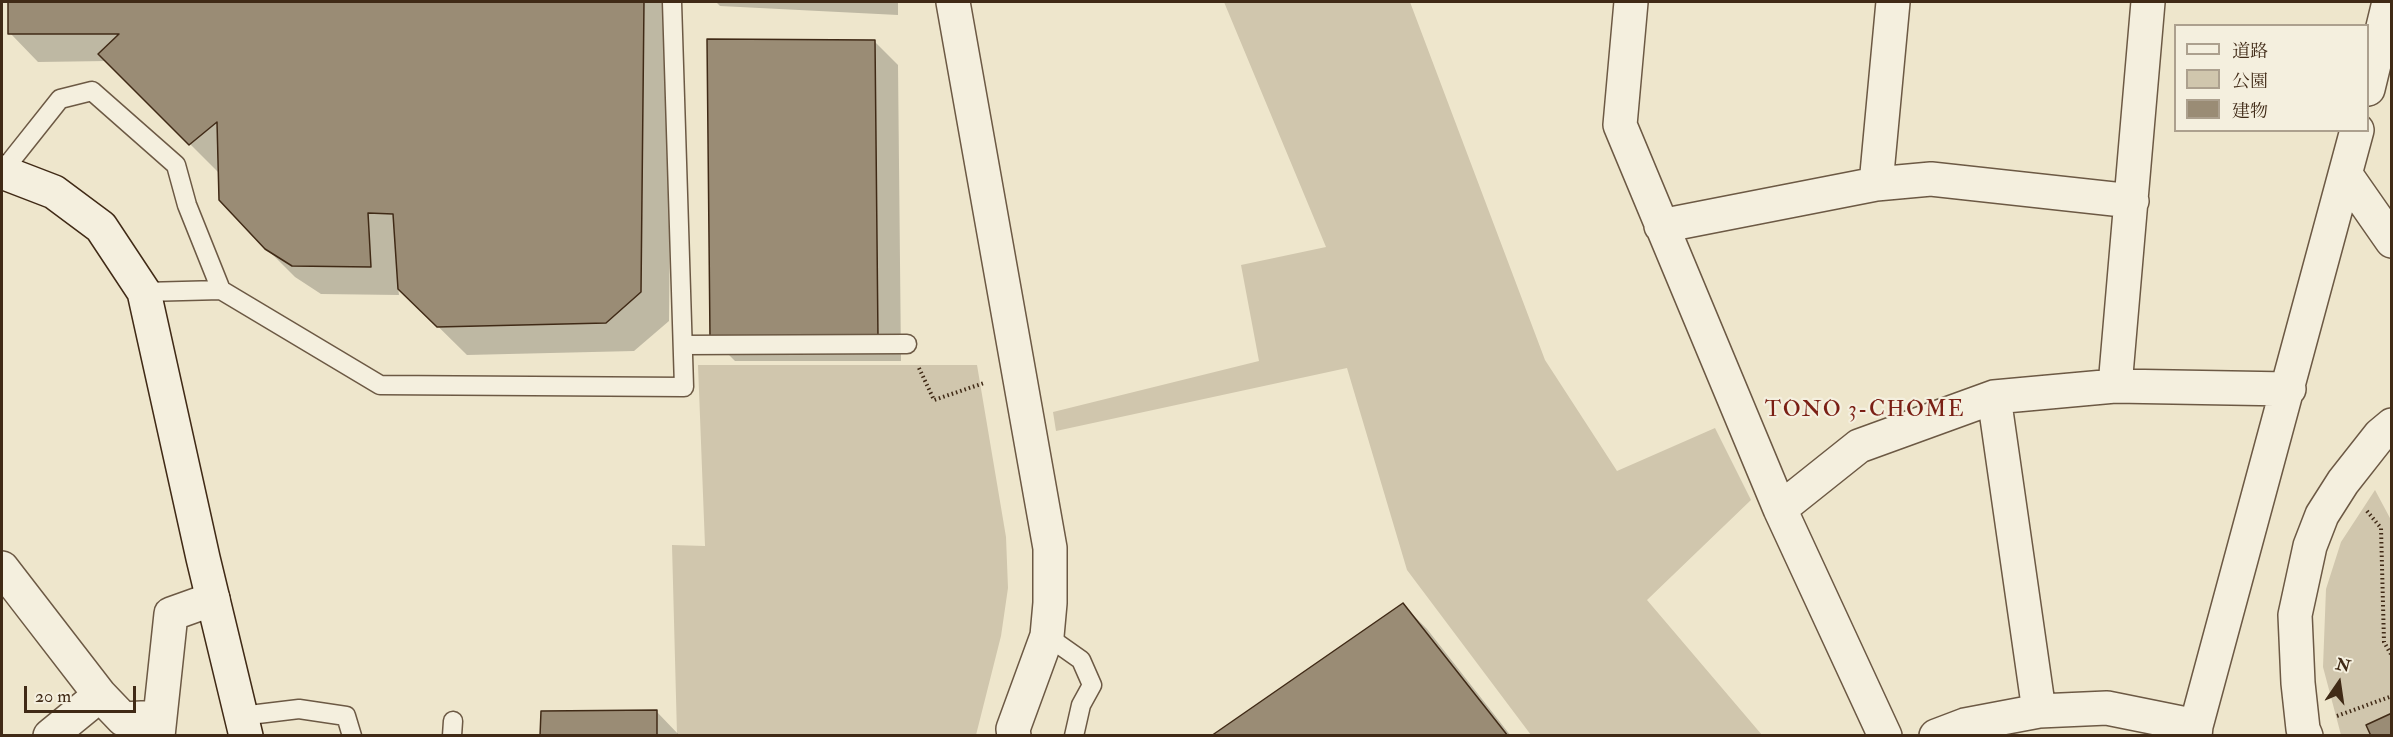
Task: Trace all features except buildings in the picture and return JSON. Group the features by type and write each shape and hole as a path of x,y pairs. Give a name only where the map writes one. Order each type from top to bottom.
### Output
{"street":[{"path":"953,2 1050,548 1050,603 1047,636 1013,729 1014,735"},
{"path":"1631,2 1620,125 1780,509 1885,735"},
{"path":"1876,184 1893,2"},
{"path":"2115,386 2148,2"},
{"path":"2369,81 2390,2"},
{"path":"1936,735 1965,725 2039,711 2107,708 2196,731 2357,132"},
{"path":"2,172 54,192 101,227 144,292 244,726"},
{"path":"2346,175 2391,241"},
{"path":"1661,226 1876,184 1931,179 2132,201"},
{"path":"1780,509 1859,446 1994,397 2115,386 2289,389"},
{"path":"1994,397 2039,711"},
{"path":"2304,732 2298,683 2295,615 2310,546 2322,515 2343,482 2380,435 2391,425"},
{"path":"2,568 100,695 123,719 159,726 171,614 213,599"},
{"path":"50,735 100,695"}],"lane":[{"path":"144,292 221,290 380,385 684,387 672,2"},
{"path":"2,172 60,99 92,91 176,165 187,205 221,290"},
{"path":"683,345 908,344"},
{"path":"1047,636 1081,660 1092,685 1081,705 1074,735"},
{"path":"244,726 299,709 346,716 352,735"}],"path":[{"path":"908,344 934,400 1019,371"},
{"path":"2343,482 2381,528 2384,642 2391,656"},
{"path":"2304,732 2391,696"}],"green space":[{"path":"1224,2 1410,2 1545,360 1617,471 1715,428 1751,500 1647,600 1762,735 1531,735 1407,570 1347,368 1056,431 1053,412 1259,361 1241,265 1326,247"},
{"path":"698,365 977,365 1006,537 1008,588 1001,636 976,735 677,735 672,545 705,546"},
{"path":"2375,490 2391,520 2391,735 2341,735 2323,667 2326,589 2341,542"}],"district":[{"name":"TONO 3-CHOME","path":"1865,411"}]}
